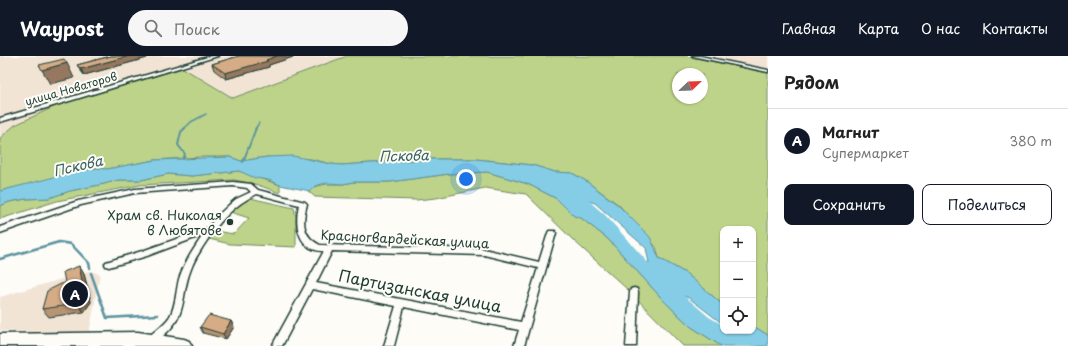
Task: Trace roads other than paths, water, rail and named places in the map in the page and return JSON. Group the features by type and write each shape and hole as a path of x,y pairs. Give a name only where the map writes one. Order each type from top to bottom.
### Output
{"main road":[{"path":"0,341 151,340 184,346"}],"street":[{"name":"улица Новаторов","path":"0,120 216,56"},
{"path":"694,56 768,71"},
{"path":"0,230 80,203 136,191 233,184 249,186 256,192 232,206 209,230 184,274 176,315 173,320 151,340"},
{"name":"Красногвардейская улица","path":"256,192 303,204 299,215 304,237 319,248 484,252 541,266"},
{"path":"109,264 144,254 209,230"},
{"path":"519,346 541,266 552,234"},
{"path":"277,346 330,248"},
{"name":"Партизанская улица","path":"310,286 524,326"},
{"path":"631,346 634,292"},
{"path":"389,346 401,303"}],"water":[{"path":"293,156 341,165 433,159 476,159 532,165 555,172 572,173 586,181 618,205 650,237 659,258 687,274 720,302 720,322 689,298 675,292 677,298 699,321 720,331 720,334 726,334 737,339 743,338 737,334 756,334 756,328 768,335 768,346 721,346 690,326 665,302 608,239 581,218 574,216 557,199 528,184 487,172 449,174 390,182 354,182 343,184 326,183 315,186 310,191 280,185 269,180 255,178 239,171 192,176 168,174 141,180 118,180 70,191 49,198 26,199 9,202 0,206 0,191 70,173 97,168 107,169 155,160 230,157 241,161 267,157","holes":["588,201 595,203 646,248 649,263 636,259 626,247 623,240 616,234 612,226 592,214"]}],"waterway":[{"path":"183,159 185,154 178,145 181,132 191,122 206,114"},
{"path":"255,129 259,123"},
{"path":"243,162 256,128"},
{"name":"Пскова","path":"577,197 601,218 648,272"},
{"path":"0,259 59,242 71,244 89,263 90,268"},
{"path":"91,273 107,318 158,315"},
{"name":"Пскова","path":"669,291 704,322 749,346"}],"place":[{"name":"Храм св. Николая в Любятове","path":"230,222"},
{"name":"Магнит","path":"75,294"}]}
